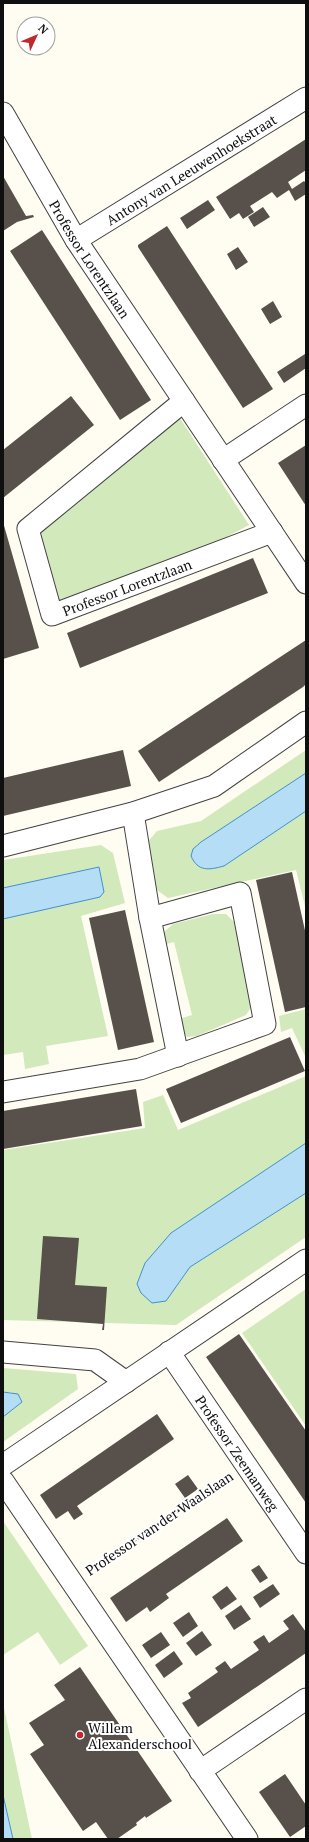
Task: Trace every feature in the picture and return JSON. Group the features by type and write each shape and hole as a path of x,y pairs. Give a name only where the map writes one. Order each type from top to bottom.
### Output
{"street":[{"name":"Antony van Leeuwenhoekstraat","path":"76,240 306,98"},
{"name":"Professor Lorentzlaan","path":"3,113 76,240 306,583"},
{"name":"Professor Lorentzlaan","path":"184,400 28,529 52,615 272,532"},
{"path":"223,460 306,405"},
{"path":"3,846 133,813 214,786 306,722"},
{"path":"133,813 150,918 178,1056"},
{"path":"3,1092 140,1069 265,1024 240,892 150,918"},
{"path":"3,1465 306,1260"},
{"path":"3,1352 95,1360 126,1382"},
{"name":"Professor Zeemanweg","path":"169,1352 306,1553"},
{"name":"Professor van der Waalslaan","path":"3,1481 247,1839"},
{"path":"200,1771 306,1699"},
{"name":"Professor van der Waalslaan","path":"225,1806 235,1839"}],"path":[{"name":"Professor van der Waalslaan","path":"72,1582 246,1464"}],"green space":[{"path":"176,412 249,525 217,542 54,606 26,520"},
{"path":"306,750 306,773 201,842 224,866 306,811 306,910 296,870 168,898 157,890 146,844 157,831 201,821"},
{"path":"101,845 113,853 125,903 81,916 108,1036 46,1046 49,1064 25,1069 23,1052 3,1055 3,919 100,897 98,867 3,888 3,860"},
{"path":"213,914 226,914 234,922 253,1004 246,1015 197,1036 187,1037 183,1031 179,1019 192,1015 174,942 163,945 164,932 173,924"},
{"path":"306,1009 306,1058 292,1028 281,1032 279,1016"},
{"path":"306,1076 306,1143 171,1233 166,1301 190,1267 306,1193 306,1237 176,1325 3,1320 3,1150 145,1128 143,1102 163,1095 178,1130"},
{"path":"306,1289 306,1426 242,1333"},
{"path":"3,1368 76,1374 78,1389 3,1442 3,1417 22,1402 10,1392 3,1392"},
{"path":"3,1521 88,1646 60,1665 38,1632 3,1655"},
{"path":"3,1703 32,1839 13,1839 3,1795"}],"water":[{"path":"306,773 306,811 224,866 209,869 197,865 191,856 193,849 201,842"},
{"path":"99,867 104,892 100,897 3,919 3,888"},
{"path":"306,1143 306,1193 190,1267 166,1301 152,1303 141,1293 137,1284 145,1263 171,1233"},
{"path":"3,1392 18,1394 22,1402 3,1417"},
{"path":"3,1795 13,1839 3,1839"}],"building":[{"path":"306,139 306,170 288,182 292,189 304,181 306,183 306,194 295,201 289,190 277,198 272,192 250,206 254,212 243,219 239,213 230,219 216,197"},
{"path":"3,176 26,216 33,215 34,217 17,222 3,231"},
{"path":"208,200 215,210 187,229 180,218"},
{"path":"263,207 270,217 254,227 248,217"},
{"path":"167,226 273,389 243,408 138,247 138,245"},
{"path":"42,230 151,400 120,420 10,251"},
{"path":"238,247 248,262 236,270 227,254"},
{"path":"273,301 282,317 270,324 261,309"},
{"path":"305,354 306,368 284,383 277,372"},
{"path":"71,396 94,425 3,498 3,450"},
{"path":"306,445 306,506 278,463"},
{"path":"3,522 39,648 3,659"},
{"path":"253,558 268,593 80,668 67,633"},
{"path":"306,640 306,684 303,687 159,782 138,751"},
{"path":"123,750 131,786 3,816 3,778"},
{"path":"292,872 306,935 306,1007 285,1012 256,880"},
{"path":"125,910 154,1042 118,1050 89,918"},
{"path":"290,1037 305,1071 181,1123 166,1089"},
{"path":"136,1089 142,1126 3,1149 3,1111"},
{"path":"43,1236 79,1238 75,1285 107,1287 104,1330 102,1330 103,1324 37,1319"},
{"path":"239,1334 306,1431 306,1503 206,1357"},
{"path":"157,1414 174,1439 77,1506 83,1514 74,1520 68,1511 56,1519 40,1495"},
{"path":"188,1475 198,1489 185,1498 175,1484"},
{"path":"227,1518 243,1541 166,1594 169,1598 150,1612 147,1607 126,1622 110,1598"},
{"path":"259,1565 268,1578 260,1583 251,1570"},
{"path":"273,1584 280,1594 260,1608 253,1597"},
{"path":"227,1586 237,1599 221,1610 212,1597"},
{"path":"241,1605 251,1619 234,1630 225,1616"},
{"path":"189,1612 198,1626 183,1637 173,1623"},
{"path":"293,1614 306,1632 306,1653 198,1727 182,1703 191,1698 188,1693 218,1672 215,1668 225,1661 231,1669 259,1650 253,1642 264,1635 269,1643 289,1629 283,1621"},
{"path":"202,1631 212,1645 196,1656 186,1643"},
{"path":"161,1632 170,1645 151,1658 142,1645"},
{"path":"174,1651 183,1664 164,1678 155,1665"},
{"path":"80,1667 172,1801 146,1818 145,1816 136,1823 137,1825 117,1839 108,1839 96,1822 83,1831 30,1754 44,1745 29,1723 65,1700 54,1685"},
{"path":"285,1774 306,1805 306,1826 290,1837 259,1792"}],"place":[{"name":"Willem Alexanderschool","path":"80,1735"}]}
